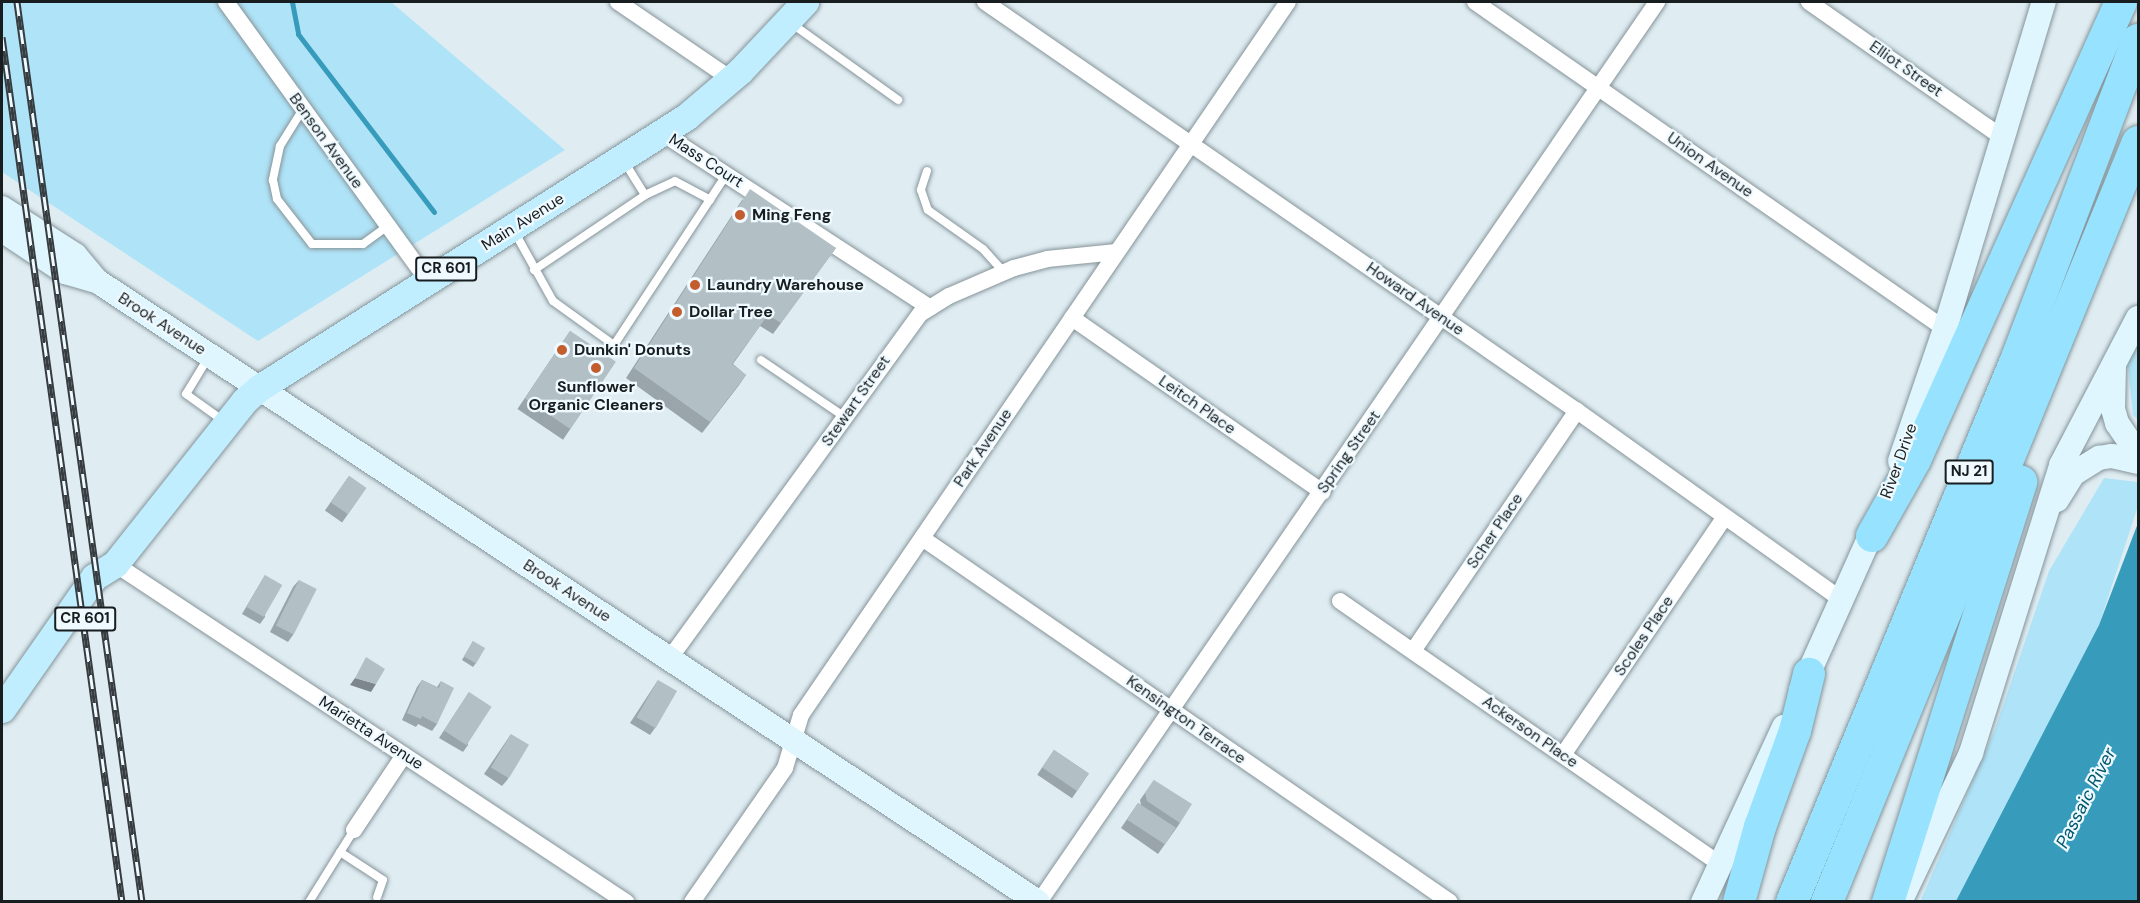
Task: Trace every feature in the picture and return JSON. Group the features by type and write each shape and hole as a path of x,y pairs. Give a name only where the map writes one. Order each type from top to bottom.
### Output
{"highway":[{"path":"1872,536 1915,460 2121,2"},
{"name":"NJ 21","path":"1792,902 2017,358 2139,40"},
{"name":"NJ 21","path":"1827,902 2071,314 2139,142"},
{"path":"1888,902 2071,314"},
{"path":"1739,902 1760,827 1795,731 1809,674"}],"main road":[{"name":"River Drive","path":"1703,902 1872,536 1945,329 2044,2"},
{"name":"Main Avenue","path":"2,709 39,659 63,648 110,586 115,564 227,423 259,388 662,133 731,79 797,11"},
{"name":"Brook Avenue","path":"2,208 75,255 97,281 1039,902"},
{"name":"Brook Avenue","path":"2,230 65,272 97,281"},
{"path":"1900,902 1971,753 2027,564 2061,465 2115,358 2139,318"},
{"path":"2115,358 2113,409 2124,437 2139,454"},
{"path":"2027,564 2073,474 2099,458 2112,456 2139,462"}],"street":[{"name":"Benson Avenue","path":"226,2 427,280"},
{"path":"618,2 731,79"},
{"name":"Howard Avenue","path":"985,2 1576,411 1842,600"},
{"name":"Park Avenue","path":"692,902 785,768 801,715 1288,2"},
{"name":"Union Avenue","path":"1475,2 1945,329"},
{"name":"Spring Street","path":"1039,902 1657,2"},
{"name":"Elliot Street","path":"1809,2 2002,136"},
{"name":"Mass Court","path":"662,133 930,308"},
{"name":"Stewart Street","path":"670,658 845,417 908,326 930,308 1004,272 1047,259 1117,252"},
{"name":"Leitch Place","path":"1072,318 1322,492"},
{"name":"Scher Place","path":"1413,651 1576,411"},
{"name":"Scoles Place","path":"1563,755 1725,517"},
{"name":"Kensington Terrace","path":"922,538 1450,902"},
{"name":"Marietta Avenue","path":"115,564 626,902"},
{"name":"Ackerson Place","path":"1340,601 1720,864"},
{"path":"354,830 404,754"}],"lane":[{"path":"797,11 898,100"},
{"path":"303,109 280,146 273,180 278,200 312,244 363,244 388,226"},
{"path":"623,159 645,195"},
{"path":"927,171 921,190 928,210 983,249 1004,272"},
{"path":"513,228 553,301 614,345 726,175"},
{"path":"534,270 645,195 675,181 710,200"},
{"path":"210,356 186,394 227,423"},
{"path":"761,360 845,417"},
{"path":"309,902 354,830"},
{"path":"340,852 383,880 378,900"}],"shaded area":[{"path":"2,2 391,2 565,150 258,341 2,172"},
{"path":"2138,343 2138,420 2133,415 2127,356"},
{"path":"2104,478 2138,482 2138,506 2099,625 1956,901 1920,902 1995,729 2049,571"}],"water":[{"name":"Passaic River","path":"2138,523 2138,901 1956,901 2099,625"}],"building":[{"path":"750,189 836,248 781,323 768,315 732,364 746,375 710,422 634,368"},
{"path":"570,331 616,362 570,429 525,398"},
{"path":"349,476 366,488 348,514 331,502"},
{"path":"265,575 282,585 264,617 246,607"},
{"path":"299,580 317,589 294,635 276,625"},
{"path":"473,641 485,648 476,664 464,657"},
{"path":"366,657 385,669 376,684 355,678"},
{"path":"422,680 439,688 441,681 454,688 437,724 422,716 421,719 407,713"},
{"path":"658,680 677,691 656,728 636,717"},
{"path":"469,692 492,707 467,745 444,731"},
{"path":"511,734 529,745 509,778 491,767"},
{"path":"1054,750 1089,773 1077,791 1042,767"},
{"path":"1154,780 1192,804 1180,823 1147,801 1145,793"},
{"path":"1138,803 1176,828 1165,844 1127,820"}],"waterway":[{"path":"292,2 298,34 434,212"}],"railway":[{"path":"17,2 142,902"},
{"path":"2,37 122,902"}],"place":[{"name":"Ming Feng","path":"740,215"},
{"name":"Laundry Warehouse","path":"695,285"},
{"name":"Dollar Tree","path":"677,312"},
{"name":"Dunkin' Donuts","path":"562,350"},
{"name":"Sunflower Organic Cleaners","path":"596,368"}]}
